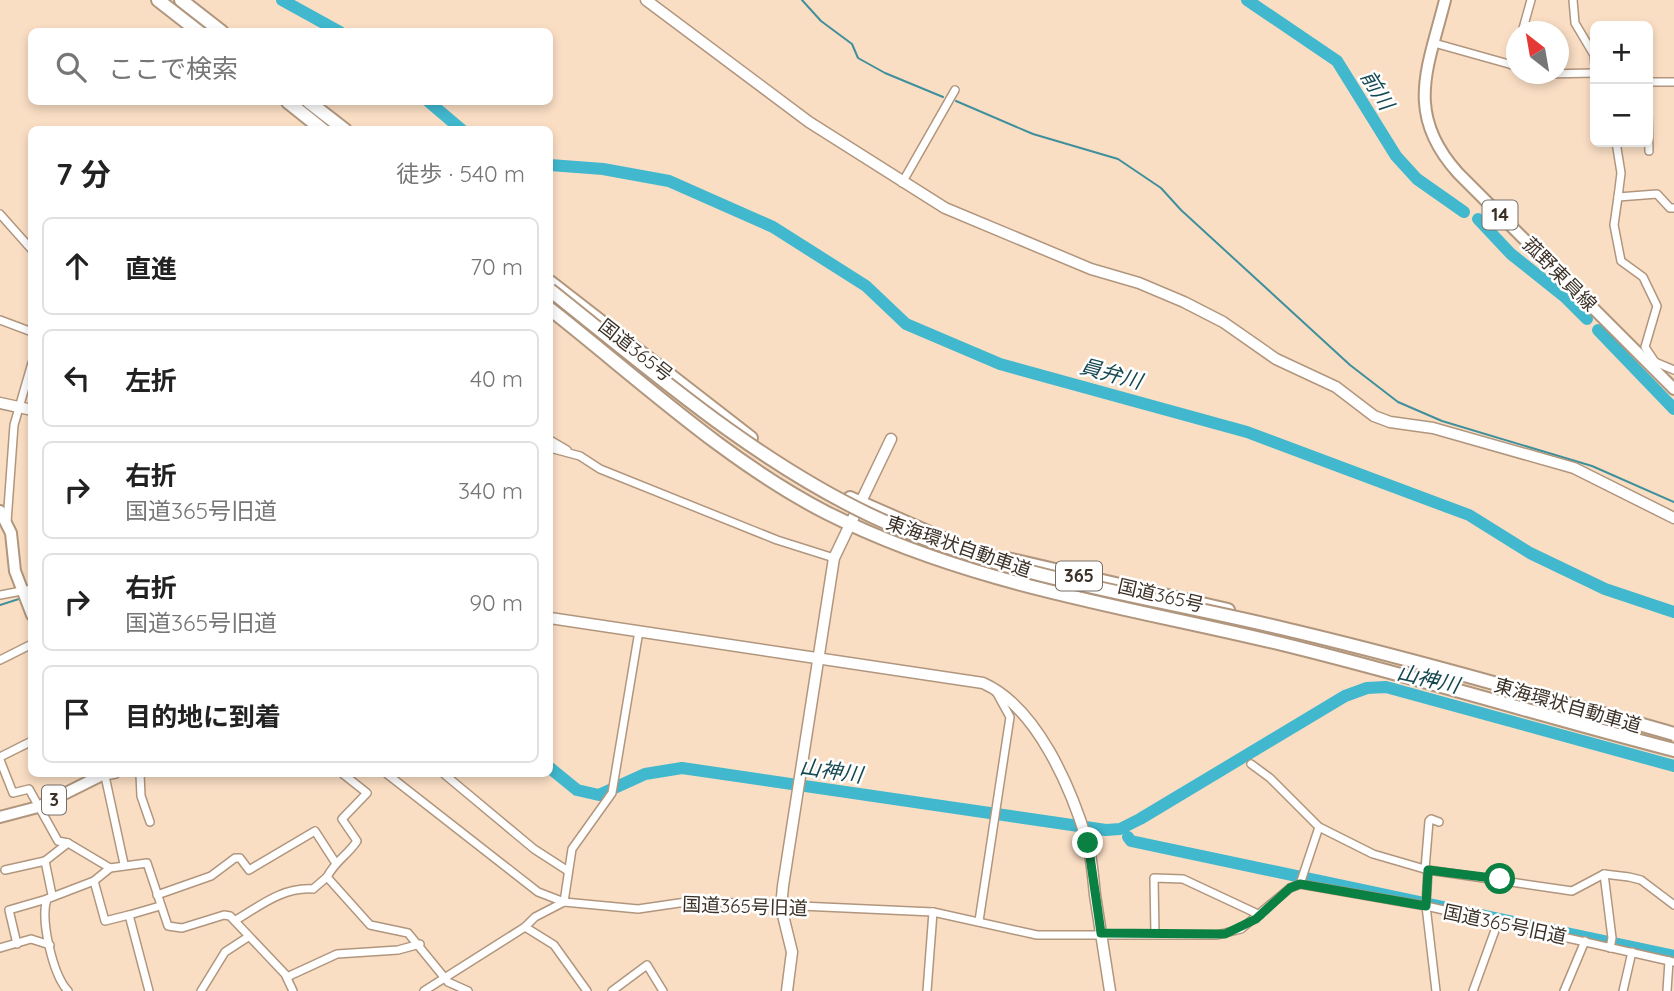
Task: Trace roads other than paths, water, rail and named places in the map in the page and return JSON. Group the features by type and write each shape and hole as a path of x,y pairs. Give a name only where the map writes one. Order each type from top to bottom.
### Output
{"highway":[{"path":"158,0 194,28"},
{"path":"181,0 217,28"},
{"path":"191,0 226,28"},
{"path":"292,105 318,126"},
{"path":"313,105 340,126"},
{"path":"324,105 351,126"},
{"name":"国道365号","path":"553,284 751,438 860,503 916,528 998,557 1334,635 1674,728"},
{"name":"東海環状自動車道","path":"553,292 739,438 832,495 913,534 1010,566 1282,628 1674,734"},
{"name":"国道365号","path":"553,311 742,459 783,487 850,524 915,552 1028,586 1390,671 1674,750"}],"main road":[{"name":"菰野東員線","path":"1446,0 1423,85 1423,108 1431,136 1443,156 1653,364 1674,389"},
{"path":"0,511 11,533 15,570 25,592"},
{"name":"3","path":"0,817 37,807 102,777"}],"street":[{"path":"646,0 798,114 902,183 945,208 996,231 1184,302 1223,322 1276,359 1336,387 1374,416 1390,422 1433,428 1574,468 1674,518"},
{"path":"1525,21 1531,0"},
{"path":"1573,0 1575,23 1590,48"},
{"path":"1434,43 1506,64"},
{"path":"1569,74 1590,74"},
{"path":"1653,82 1674,82"},
{"path":"902,183 955,90"},
{"path":"1617,147 1621,173 1614,225 1621,261 1643,277 1657,304 1645,345 1653,364 1674,370"},
{"path":"1649,147 1649,151"},
{"path":"1618,197 1657,194 1670,208 1674,208"},
{"path":"0,214 28,246"},
{"path":"0,320 28,330"},
{"path":"7,522 10,452 18,407 28,376"},
{"path":"0,403 28,409"},
{"path":"787,991 792,952 781,907 834,558 891,439"},
{"path":"553,442 608,473 777,540 834,558"},
{"path":"553,449 580,456"},
{"path":"0,595 25,592"},
{"path":"553,618 983,683 1009,697 1050,752 1088,843 1111,991"},
{"path":"424,991 526,927 535,917 564,902 576,839 613,788 639,631"},
{"path":"0,660 28,646"},
{"path":"979,921 1010,717 994,687"},
{"path":"28,743 0,759 13,793 29,789 58,841 68,843 110,868"},
{"path":"1251,764 1270,778 1319,827 1352,845 1427,870 1572,891 1604,874 1641,880 1674,905"},
{"path":"110,777 124,864"},
{"path":"140,777 141,796 150,822"},
{"path":"236,920 278,895 297,888 313,889 327,877 335,862 349,853 357,841 342,819 367,793 347,777"},
{"name":"国道365号旧道","path":"391,777 538,892 564,902 638,909 693,901 933,912 1037,935 1225,934 1241,929 1301,879 1426,903 1585,941 1611,943 1632,952 1672,962"},
{"path":"448,777 534,849 568,871"},
{"path":"1436,991 1426,903 1429,821 1431,819 1439,822"},
{"path":"1301,879 1319,827"},
{"path":"157,895 211,876 236,858 240,858 249,870 315,831 335,862"},
{"path":"5,870 45,861 68,843"},
{"path":"45,861 50,897 50,945 56,974 68,991"},
{"path":"0,912 94,881 110,868 147,863 166,923 173,929 224,915 236,920 248,937 287,977 293,991"},
{"path":"1604,874 1611,943"},
{"path":"327,877 370,925 402,929 420,944 447,979 468,991"},
{"path":"1155,934 1154,878 1183,879 1260,915"},
{"path":"94,881 105,921 160,906"},
{"path":"9,910 17,944"},
{"path":"927,991 933,912"},
{"path":"129,915 149,991"},
{"path":"1473,991 1498,922"},
{"path":"526,927 554,944 587,991"},
{"path":"201,991 225,952 248,937"},
{"path":"0,948 31,939 50,945"},
{"path":"1564,991 1585,941"},
{"path":"287,977 337,954 398,950 420,944"},
{"path":"1623,991 1632,952"},
{"path":"1667,991 1672,962"},
{"path":"612,991 647,965 663,991"}],"waterway":[{"name":"員弁川","path":"282,0 333,28"},
{"path":"802,0 821,21 852,44 858,58 885,73 943,97"},
{"name":"前川","path":"1247,0 1337,61 1396,156 1417,179 1464,212"},
{"path":"956,101 1033,134 1118,159 1161,188 1181,210 1350,365 1398,402 1442,421 1592,466 1674,502"},
{"name":"員弁川","path":"433,105 457,126"},
{"name":"員弁川","path":"553,165 603,169 669,181 773,227 866,286 906,324 1000,364 1247,432 1469,515 1530,553 1605,589 1674,612"},
{"name":"前川","path":"1478,219 1511,254 1565,297 1587,319"},
{"name":"前川","path":"1598,330 1674,409"},
{"name":"山神川","path":"0,605 22,598"},
{"name":"山神川","path":"553,770 577,790 599,795 645,774 682,768 1106,830 1120,829 1345,696 1367,688 1386,687 1674,766"},
{"name":"山神川","path":"1128,837 1131,841 1674,956"}]}
